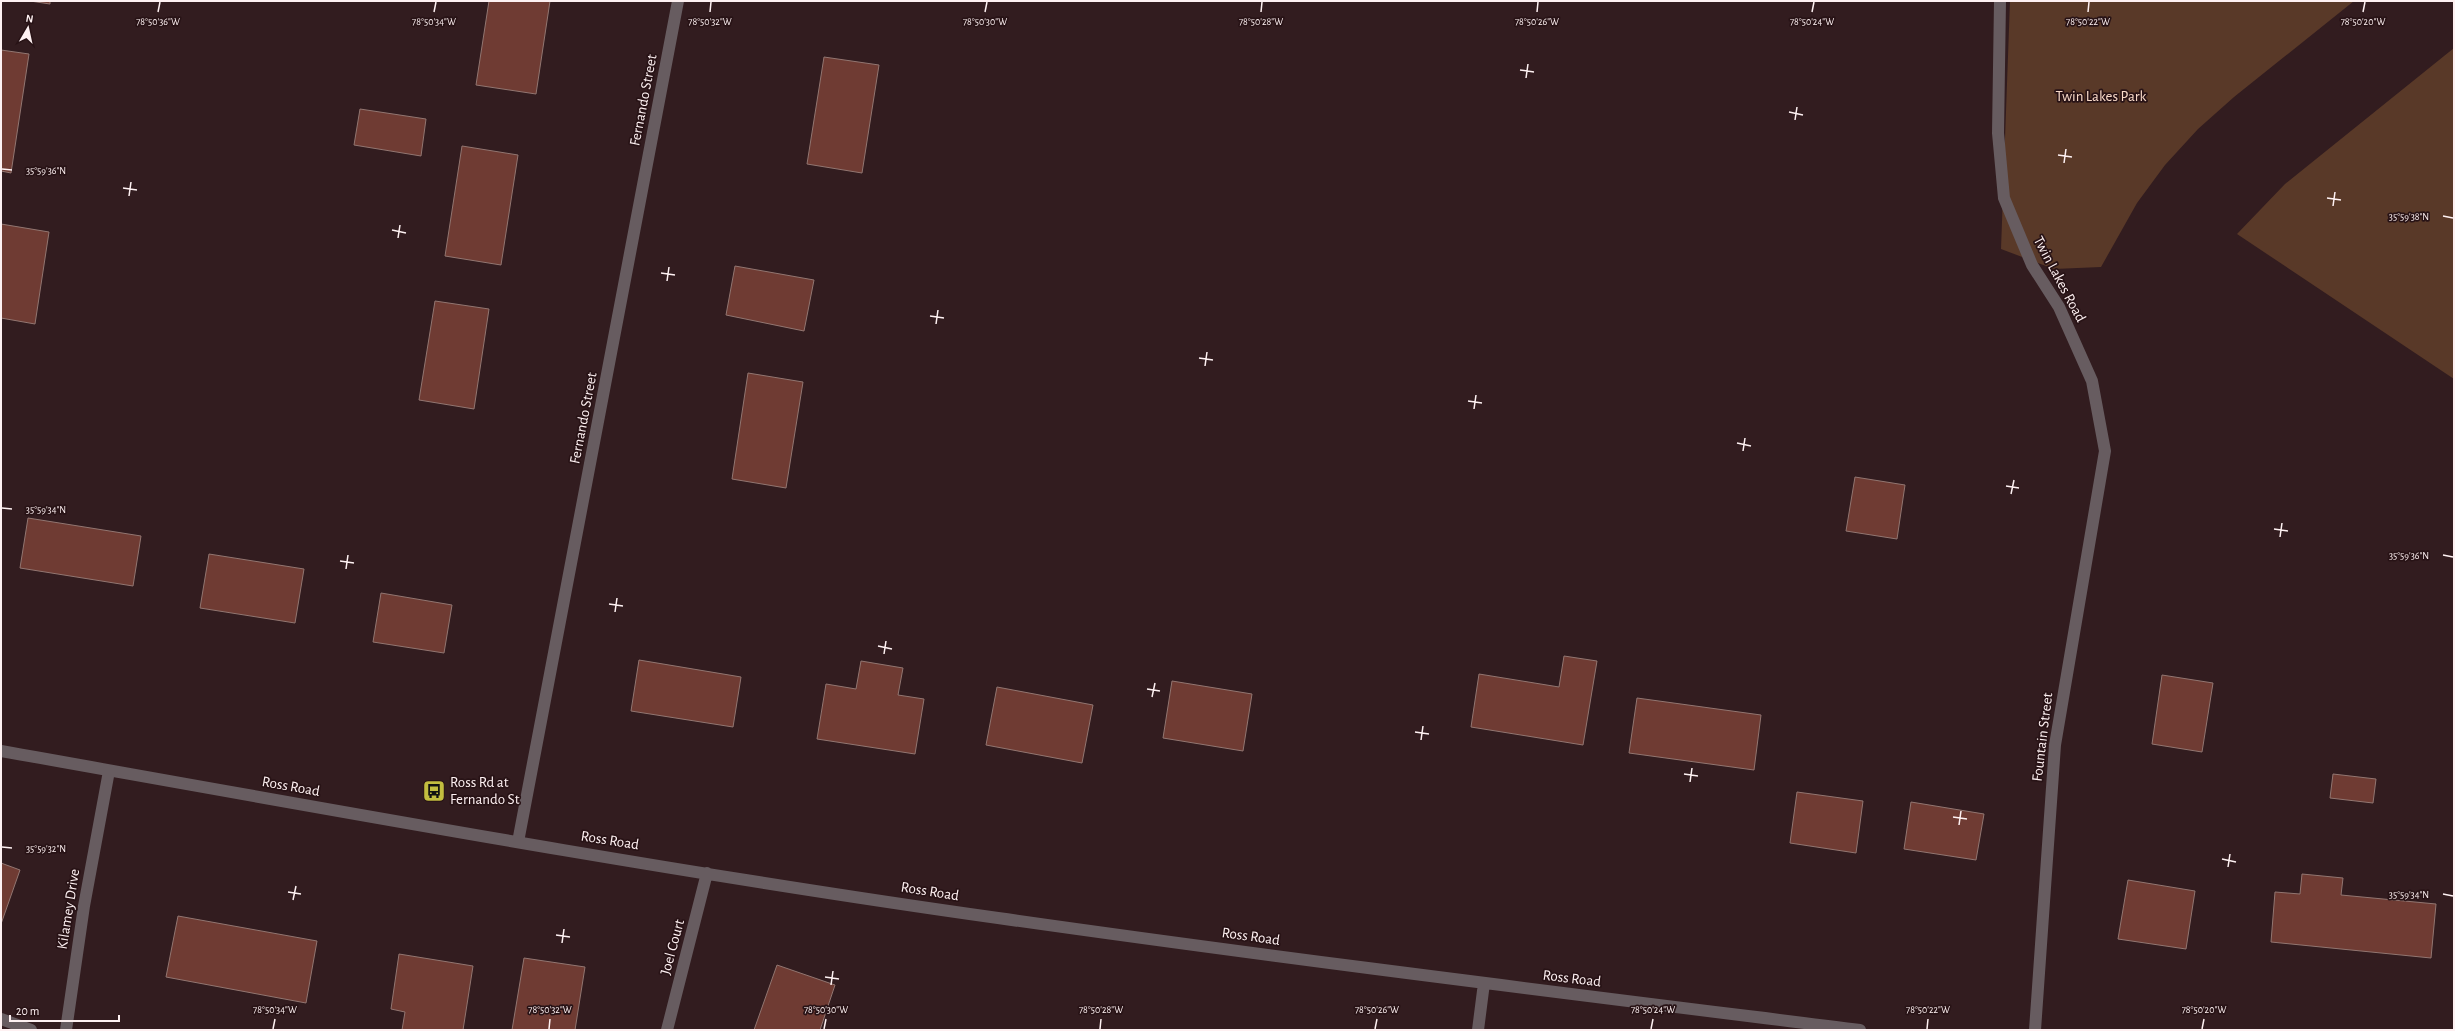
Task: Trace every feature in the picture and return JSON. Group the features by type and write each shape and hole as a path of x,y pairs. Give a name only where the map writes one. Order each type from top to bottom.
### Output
{"street":[{"name":"Fernando Street","path":"518,842 678,1"},
{"name":"Twin Lakes Road","path":"2000,1 1998,133 2004,198 2032,265 2059,307 2092,381 2105,451"},
{"name":"Fountain Street","path":"2035,1030 2055,745 2105,451"},
{"name":"Ross Road","path":"1,752 518,842 994,918 1484,983 1860,1030"},
{"name":"Kilamey Drive","path":"66,1030 84,906 109,770"},
{"name":"Joel Court","path":"667,1030 707,873"},
{"path":"1478,1030 1484,983"},
{"path":"1,1019 31,1030"}],"green space":[{"name":"Twin Lakes Park","path":"2010,1 2354,1 2234,97 2198,129 2165,165 2137,203 2101,267 2054,269 2001,249"},
{"path":"2454,48 2454,379 2237,234 2285,184"}],"building":[{"path":"30,1 50,1 50,4"},
{"path":"489,1 550,1 536,94 476,85"},
{"path":"1,50 29,54 11,173 1,171"},
{"path":"824,57 879,65 862,173 807,164"},
{"path":"360,109 426,119 421,156 354,145"},
{"path":"462,146 518,155 501,265 445,256"},
{"path":"1,224 49,232 35,324 1,318"},
{"path":"735,266 814,280 804,331 726,315"},
{"path":"435,301 489,309 474,409 419,400"},
{"path":"748,373 803,382 786,488 732,479"},
{"path":"1855,477 1905,485 1897,539 1846,531"},
{"path":"28,518 141,536 133,586 20,568"},
{"path":"209,554 304,569 295,623 200,608"},
{"path":"381,593 452,605 444,653 373,642"},
{"path":"1564,656 1597,661 1583,745 1471,727 1479,674 1559,687"},
{"path":"639,660 741,677 733,727 631,711"},
{"path":"861,661 903,668 898,695 924,699 915,754 817,739 826,684 856,689"},
{"path":"2162,675 2213,683 2202,752 2152,744"},
{"path":"1172,681 1252,694 1243,751 1163,738"},
{"path":"997,687 1093,705 1082,763 986,745"},
{"path":"1637,698 1761,715 1754,770 1629,753"},
{"path":"2333,774 2376,779 2373,803 2330,798"},
{"path":"1797,792 1863,801 1856,853 1790,843"},
{"path":"1911,802 1984,814 1976,860 1904,849"},
{"path":"1,863 20,870 1,924"},
{"path":"2302,874 2343,878 2341,895 2436,904 2431,958 2271,942 2275,892 2300,894"},
{"path":"2128,880 2195,891 2186,949 2118,939"},
{"path":"178,916 317,941 306,1003 166,977"},
{"path":"399,954 473,966 463,1030 402,1030 405,1012 391,1009"},
{"path":"524,958 585,967 575,1030 512,1030"},
{"path":"777,965 835,985 820,1030 754,1030"}],"place":[{"name":"Ross Rd at Fernando St","path":"434,791"}]}
